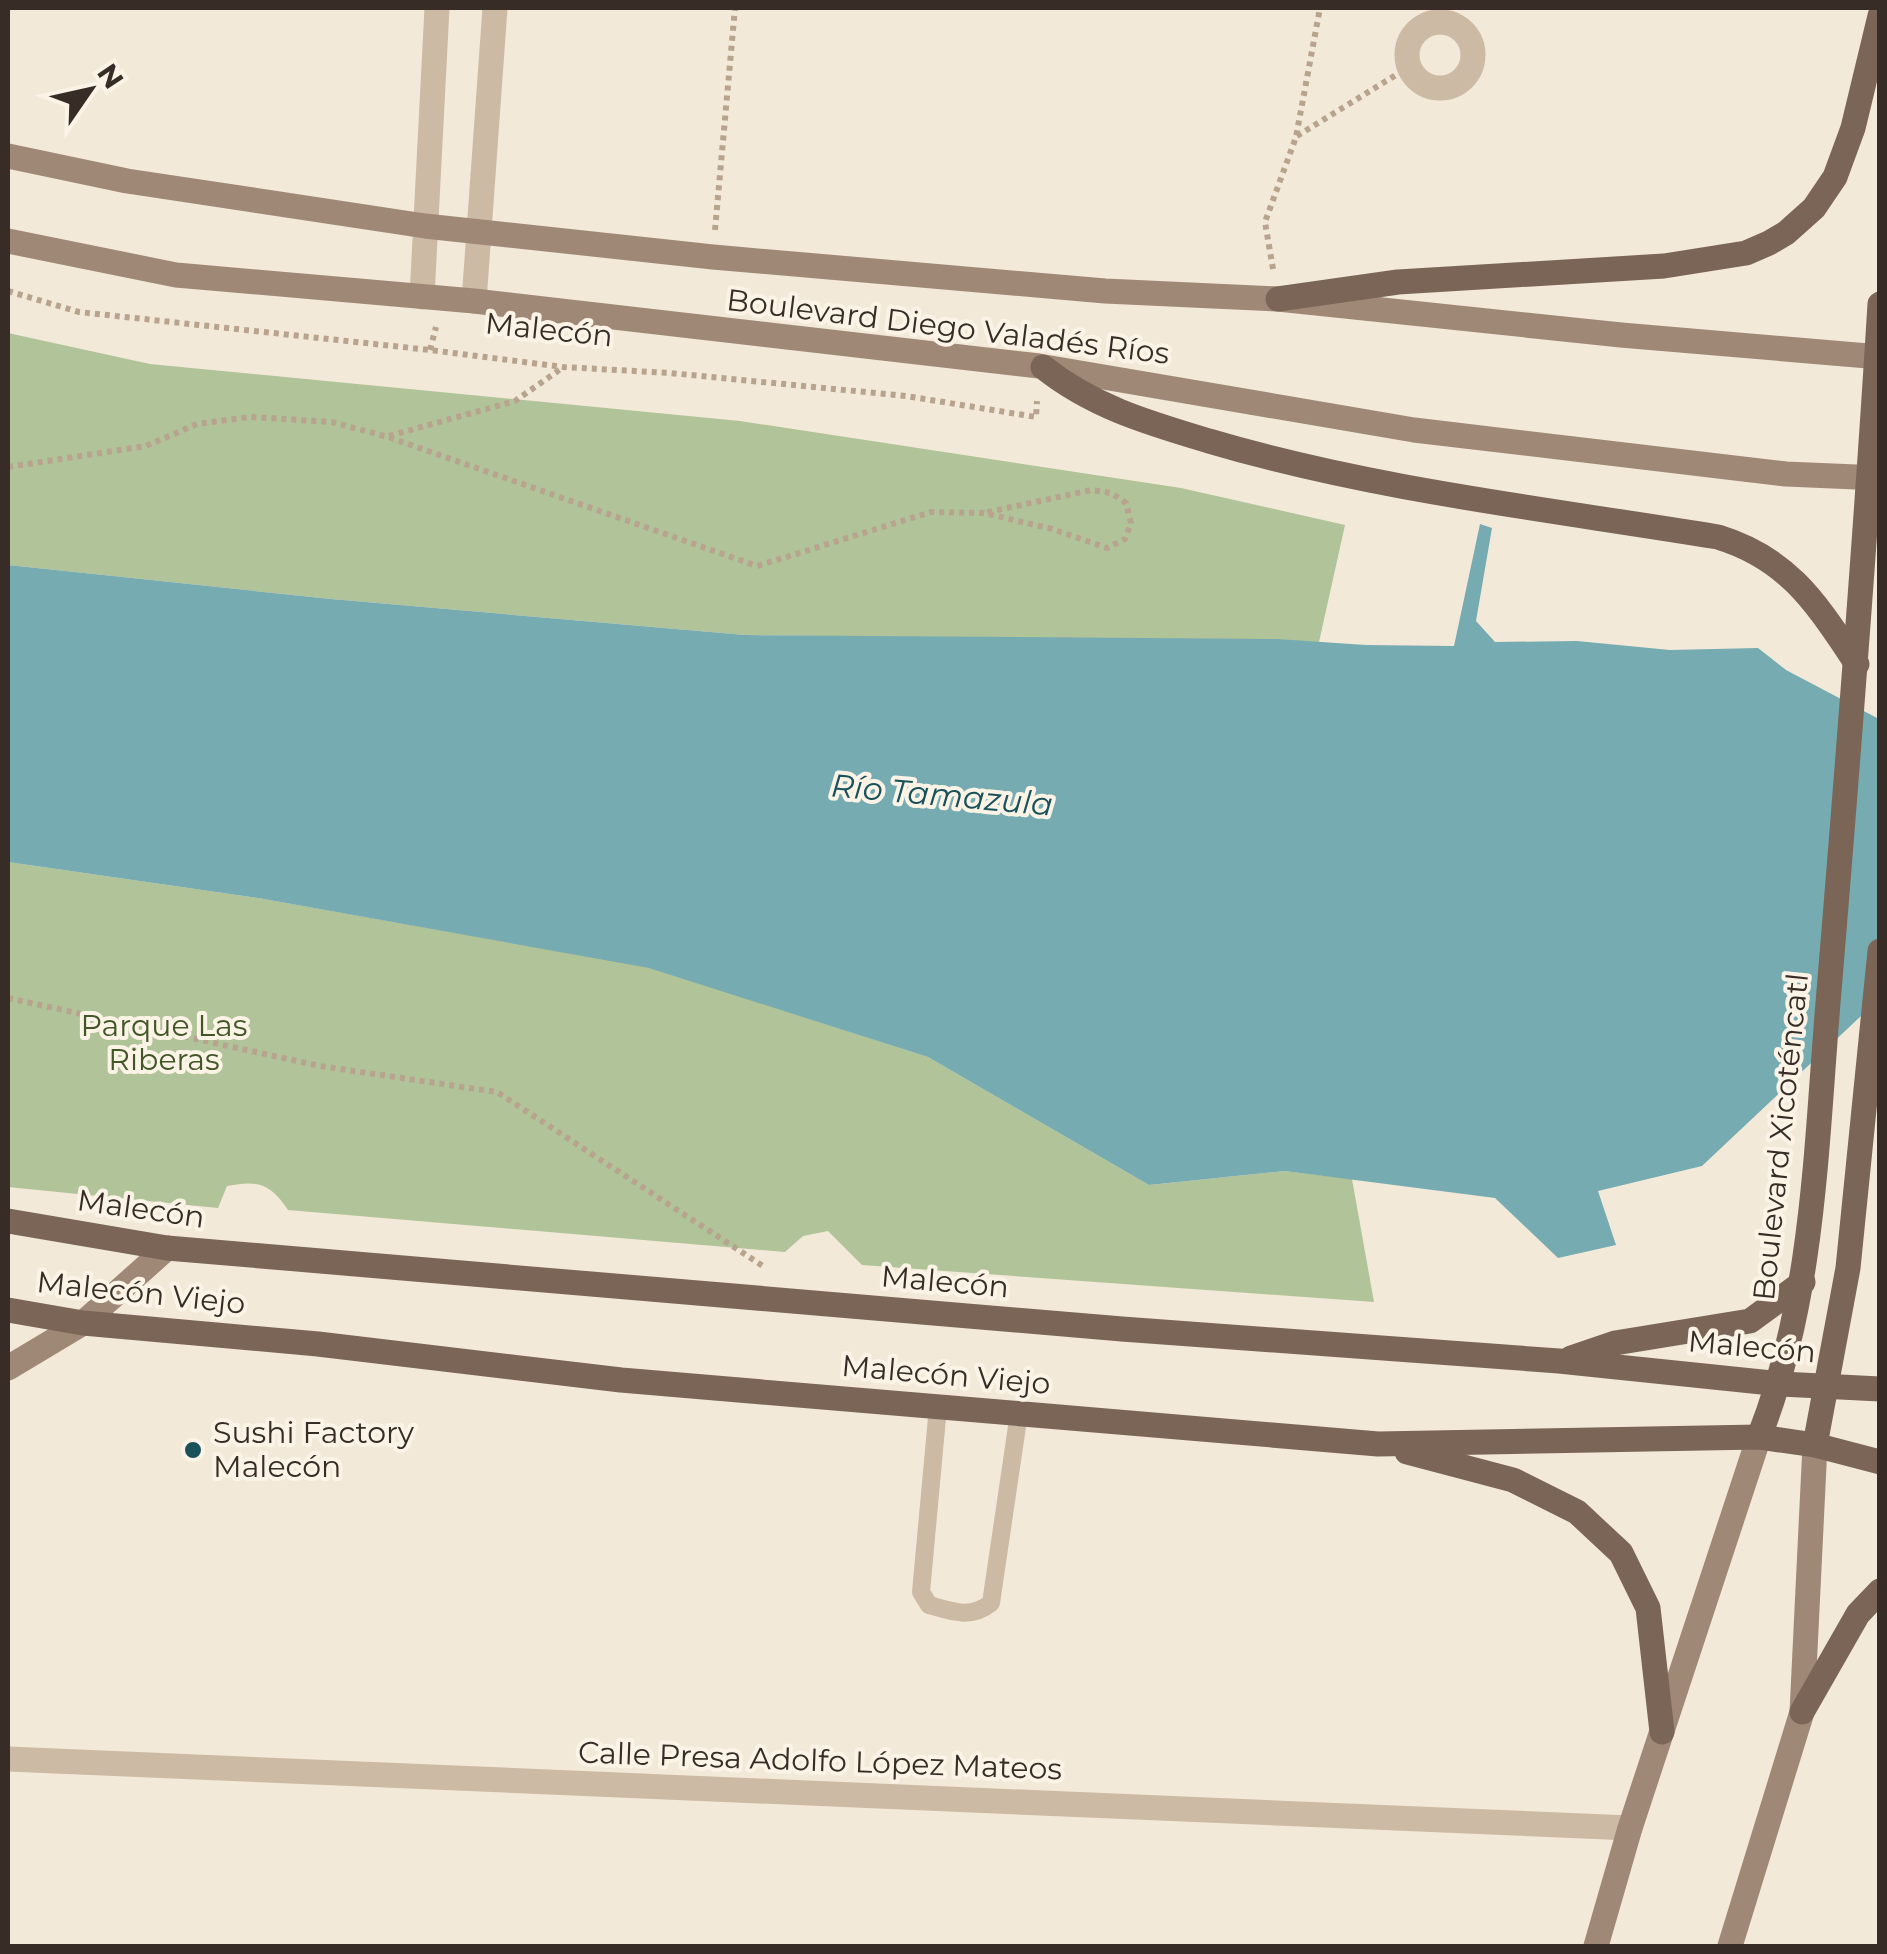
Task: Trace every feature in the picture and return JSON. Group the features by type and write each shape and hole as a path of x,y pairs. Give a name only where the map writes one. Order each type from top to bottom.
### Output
{"main road":[{"path":"1278,300 1362,285 1664,266 1746,253 1769,243 1786,234 1814,208 1835,177 1853,128 1880,16"},
{"name":"Boulevard Diego Valadés Ríos","path":"8,156 127,181 424,226 713,256 1105,291 1278,300 1880,357"},
{"name":"Boulevard Diego Valadés Ríos","path":"8,241 176,275 474,301 1041,367 1414,430 1786,474 1880,478"},
{"name":"Boulevard Xicoténcatl","path":"1596,1946 1630,1828 1780,1384 1804,1272 1857,664 1880,304"},
{"path":"1041,367 1069,388 1114,410 1244,452 1328,472 1718,537 1740,544 1772,561 1811,595 1857,664"},
{"path":"1802,1712 1815,1445 1848,1268 1880,951"},
{"name":"Malecón","path":"8,1221 167,1248 1122,1329 1559,1361 1780,1384 1880,1389"},
{"path":"8,1368 83,1323 167,1248"},
{"path":"1559,1361 1615,1343 1750,1321 1804,1272"},
{"name":"Malecón Viejo","path":"8,1310 83,1323 318,1344 621,1380 1378,1444 1759,1438 1815,1445 1880,1462"},
{"path":"1378,1444 1513,1480 1577,1512 1620,1553 1648,1608 1662,1732"},
{"path":"1730,1946 1802,1712 1858,1614 1880,1591"}],"street":[{"path":"422,297 437,8"},
{"path":"474,301 495,8"},
{"path":"1440,15 1464,31 1471,42 1472,67 1454,86 1427,87 1409,67 1407,54 1416,31 1440,15"},
{"name":"Calle Presa Adolfo López Mateos","path":"8,1760 1630,1828"}],"lane":[{"path":"938,1407 921,1592 930,1604 968,1614 991,1603 1019,1413"}],"path":[{"path":"713,256 736,8"},
{"path":"1278,300 1265,222 1296,137 1320,8"},
{"path":"1296,137 1409,67"},
{"name":"Malecón","path":"8,291 79,312 562,368 670,373 906,396 1036,416 1041,367"},
{"path":"388,436 516,400 562,368"},
{"path":"8,468 146,446 197,424 250,417 332,422 388,436 757,566 931,512 984,514 1107,548 1126,538 1131,523 1126,503 1111,492 1091,490 984,514"},
{"path":"8,998 320,1066 497,1092 774,1273"}],"green space":[{"path":"8,333 150,364 740,421 1181,488 1345,525 1319,642 745,635 331,599 8,565"},
{"name":"Parque Las Riberas","path":"8,862 258,898 649,967 928,1057 1149,1185 1285,1171 1352,1179 1374,1302 862,1265 828,1231 803,1236 785,1252 288,1210 269,1189 247,1183 227,1186 218,1208 8,1187"}],"water":[{"name":"Río Tamazula","path":"1480,524 1492,528 1476,621 1495,642 1577,641 1670,650 1758,648 1786,670 1879,719 1879,999 1702,1166 1598,1191 1616,1245 1558,1258 1495,1198 1285,1171 1149,1185 928,1057 649,968 258,898 8,862 8,565 331,599 745,635 1277,639 1454,646"}],"place":[{"name":"Sushi Factory Malecón","path":"193,1450"}]}
